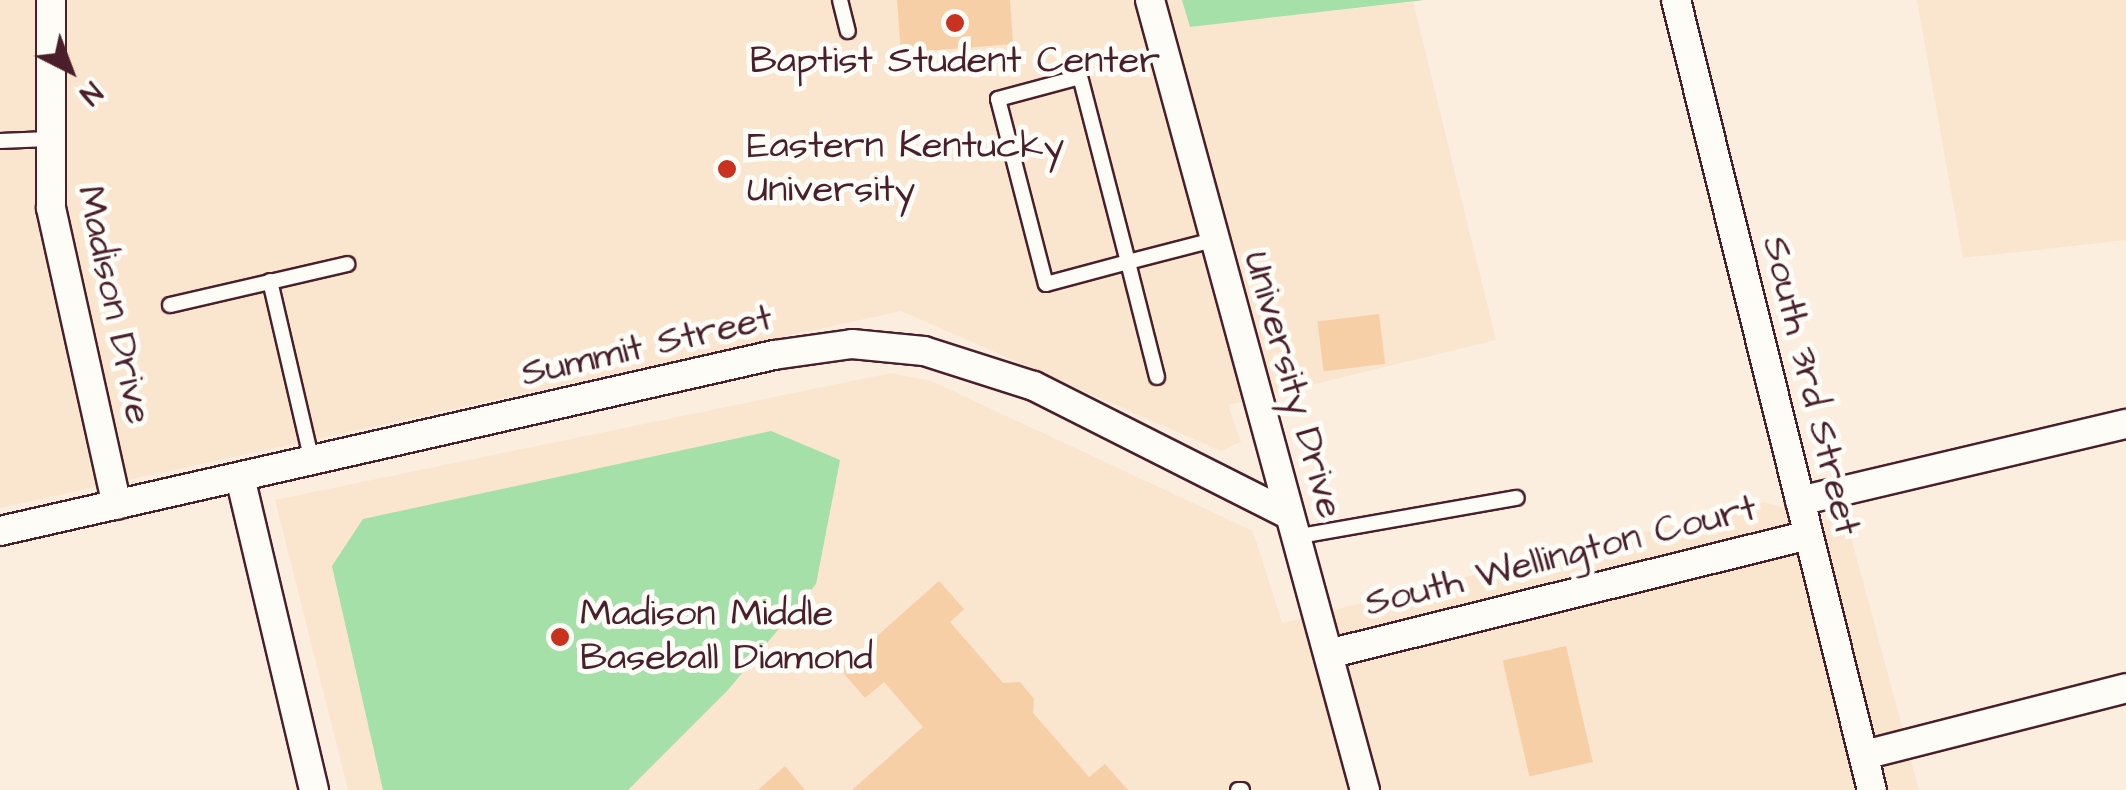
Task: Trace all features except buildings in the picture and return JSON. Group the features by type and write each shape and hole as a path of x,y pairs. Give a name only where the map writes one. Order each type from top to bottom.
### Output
{"street":[{"name":"Madison Drive","path":"51,0 49,139 56,240 117,505"},
{"name":"University Drive","path":"1150,0 1291,525 1332,653 1365,790"},
{"name":"South 3rd Street","path":"1676,0 1872,790"},
{"name":"Summit Street","path":"0,531 774,355 875,344 924,351 1034,386 1291,525"},
{"name":"South Wellington Court","path":"1800,501 2126,424"},
{"path":"240,477 314,790"},
{"name":"South Wellington Court","path":"1332,653 1808,534"},
{"path":"1864,755 2126,688"}],"lane":[{"path":"840,0 848,31"},
{"path":"1157,377 1128,262 1080,78 998,99 1046,284 1128,262 1213,240"},
{"path":"0,140 49,139"},
{"path":"170,305 347,264"},
{"path":"270,282 312,461"},
{"path":"1291,525 1517,498"}],"shaded area":[{"name":"Eastern Kentucky University","path":"0,0 1182,0 1190,27 1413,2 1496,340 1228,405 1241,442 1221,451 901,311 0,508"},
{"path":"1917,0 2126,0 2126,240 1963,258"},
{"path":"891,373 931,381 1253,531 1282,623 1764,502 1848,526 1919,790 348,790 275,500"}],"green space":[{"path":"1182,0 1425,0 1190,27"},
{"name":"Madison Middle Baseball Diamond","path":"771,431 840,460 816,584 728,690 628,790 383,790 332,566 363,519"}],"place":[{"name":"Baptist Student Center","path":"955,23"},
{"name":"Eastern Kentucky University","path":"727,169"},
{"name":"Madison Middle Baseball Diamond","path":"560,637"}]}
